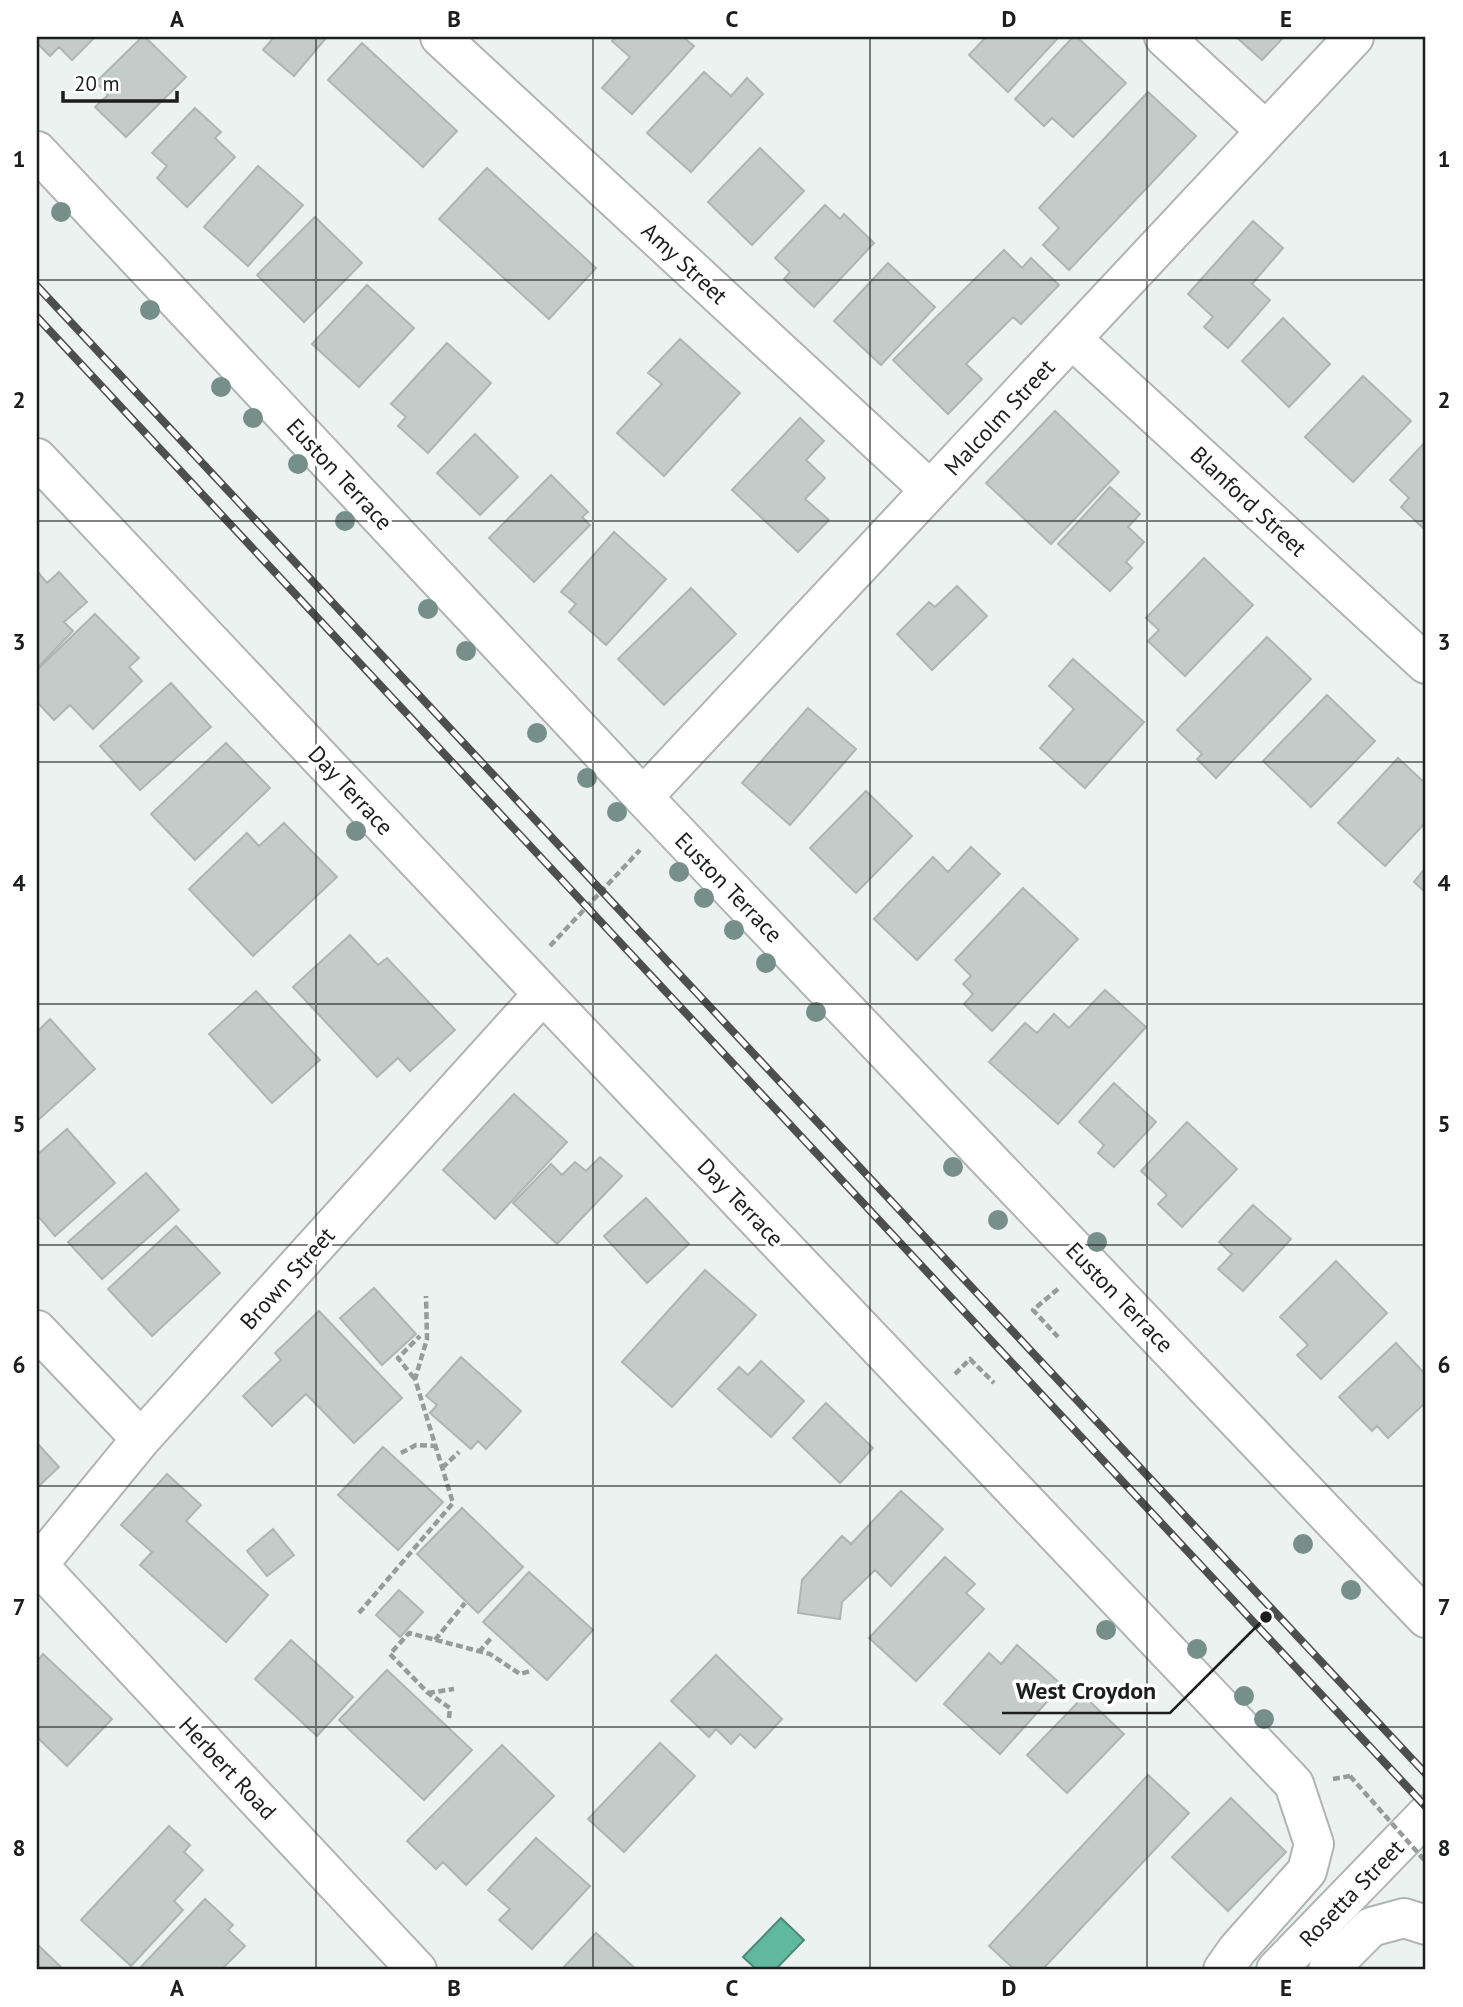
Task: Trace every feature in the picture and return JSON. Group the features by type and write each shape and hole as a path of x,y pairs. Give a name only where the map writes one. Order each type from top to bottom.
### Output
{"street":[{"name":"Amy Street","path":"440,37 930,490"},
{"path":"1164,37 1266,131"},
{"name":"Malcolm Street","path":"655,809 930,490 1354,37"},
{"name":"Euston Terrace","path":"37,150 655,809 1426,1618"},
{"name":"Blanford Street","path":"1072,338 1426,664"},
{"name":"Day Terrace","path":"37,457 1294,1784 1314,1844 1307,1871 1237,1950 1223,1970"},
{"name":"Brown Street","path":"37,1565 141,1440 534,984"},
{"path":"37,1330 141,1440"},
{"name":"Herbert Road","path":"37,1565 417,1970"},
{"name":"Rosetta Street","path":"1276,1970 1426,1815"},
{"path":"1328,1970 1371,1927 1404,1918 1426,1925"}],"path":[{"path":"534,984 655,809"},
{"path":"1058,1337 1033,1310 1088,1263"},
{"path":"415,1379 427,1339 426,1296"},
{"path":"359,1613 453,1503 415,1379 398,1357 420,1336"},
{"path":"401,1453 416,1445 436,1446"},
{"path":"442,1468 459,1452"},
{"path":"435,1640 465,1604"},
{"path":"449,1718 450,1708 428,1693 390,1654 409,1633 490,1654 520,1674 530,1671"},
{"path":"479,1651 492,1637"},
{"path":"428,1693 454,1689"},
{"path":"1350,1776 1426,1862"}],"shaded area":[{"path":"781,1918 804,1940 775,1970 757,1970 743,1957"}],"building":[{"path":"37,37 95,37 72,60 59,47 50,56 37,43"},
{"path":"142,37 186,77 126,137 95,107 108,95 96,82"},
{"path":"274,37 327,37 294,76 263,50"},
{"path":"616,37 683,37 694,46 632,114 602,88 630,57 612,41"},
{"path":"986,37 1059,37 1008,92 969,55"},
{"path":"1073,37 1077,37 1126,83 1073,137 1052,118 1044,126 1015,99"},
{"path":"1236,37 1284,37 1262,60"},
{"path":"362,43 457,131 423,167 328,80"},
{"path":"704,72 731,96 747,78 763,94 691,172 647,133"},
{"path":"1148,92 1196,136 1069,270 1043,245 1059,228 1039,208"},
{"path":"195,108 221,132 215,138 235,157 187,207 157,178 167,166 152,153"},
{"path":"760,148 804,191 752,245 708,202"},
{"path":"258,166 303,205 248,266 204,227"},
{"path":"487,168 596,268 549,319 439,219"},
{"path":"825,205 840,219 844,214 874,243 814,307 784,279 790,272 775,258"},
{"path":"315,217 362,263 304,322 257,275"},
{"path":"1253,221 1283,248 1252,284 1270,300 1228,348 1204,327 1213,317 1188,294"},
{"path":"1004,250 1022,268 1031,258 1059,285 1021,324 1013,317 966,364 982,379 948,414 893,360"},
{"path":"888,263 935,307 881,365 834,321"},
{"path":"367,285 414,328 359,387 312,344"},
{"path":"1283,318 1330,364 1289,407 1242,361"},
{"path":"680,339 740,393 664,476 617,433 662,384 648,373"},
{"path":"447,343 491,383 428,453 398,426 406,417 391,404"},
{"path":"1363,376 1411,421 1353,482 1305,437"},
{"path":"1055,411 1119,472 1051,544 986,483"},
{"path":"800,418 824,441 806,460 825,478 805,499 829,520 798,552 732,490"},
{"path":"475,434 518,477 480,515 437,473"},
{"path":"1426,441 1426,531 1401,507 1409,498 1390,480"},
{"path":"551,475 588,512 582,517 590,525 534,582 489,538"},
{"path":"1110,487 1140,514 1128,527 1144,542 1126,562 1132,568 1110,591 1058,544"},
{"path":"614,532 666,579 606,645 569,612 576,604 561,592"},
{"path":"1204,558 1253,605 1185,676 1148,641 1159,630 1146,618"},
{"path":"37,571 47,583 59,572 87,602 64,622 73,631 38,667 37,665"},
{"path":"957,586 987,616 932,670 897,634 929,602 935,607"},
{"path":"691,588 736,634 664,705 618,659"},
{"path":"95,614 139,658 129,667 142,681 93,729 70,705 54,720 37,702 37,670"},
{"path":"1267,637 1311,679 1216,778 1197,759 1202,754 1177,730"},
{"path":"1073,659 1144,722 1085,788 1040,748 1074,709 1049,686"},
{"path":"171,683 211,727 140,790 100,746"},
{"path":"1327,695 1375,741 1311,807 1263,761"},
{"path":"808,708 856,749 790,825 742,783"},
{"path":"226,743 270,788 195,860 151,814"},
{"path":"1398,758 1426,784 1426,822 1385,866 1338,823"},
{"path":"866,791 912,836 856,893 810,848"},
{"path":"284,823 337,877 253,956 189,889 247,833 259,846"},
{"path":"971,847 1000,874 917,960 874,919 933,857 948,872"},
{"path":"1426,867 1426,893 1414,882"},
{"path":"1023,888 1078,939 992,1031 964,1004 973,994 963,984 971,976 955,960"},
{"path":"350,935 378,965 387,958 455,1030 410,1071 398,1058 377,1077 293,987"},
{"path":"1105,990 1146,1027 1058,1124 989,1062 1025,1023 1037,1033 1054,1014 1069,1028"},
{"path":"256,991 320,1060 272,1103 209,1034"},
{"path":"50,1019 95,1069 37,1121 37,1032"},
{"path":"1114,1083 1156,1122 1114,1167 1098,1153 1104,1145 1079,1122"},
{"path":"514,1094 567,1142 495,1219 443,1170"},
{"path":"1187,1122 1237,1169 1182,1227 1158,1204 1167,1195 1141,1171"},
{"path":"67,1129 115,1183 55,1236 37,1215 37,1155"},
{"path":"600,1157 622,1176 557,1244 513,1203 551,1164 562,1175 575,1162 586,1171"},
{"path":"146,1173 179,1210 102,1279 68,1242"},
{"path":"646,1198 689,1244 647,1283 604,1236"},
{"path":"1253,1205 1291,1239 1243,1291 1218,1269 1232,1254 1219,1242"},
{"path":"176,1226 220,1273 152,1336 108,1289"},
{"path":"1336,1261 1387,1313 1321,1379 1297,1355 1308,1345 1280,1317"},
{"path":"705,1270 756,1315 672,1407 622,1362"},
{"path":"374,1288 416,1334 382,1365 340,1318"},
{"path":"319,1311 402,1398 354,1443 306,1394 272,1426 243,1396 281,1360 275,1353"},
{"path":"1396,1343 1426,1375 1426,1402 1388,1438 1377,1426 1372,1431 1339,1397"},
{"path":"461,1357 521,1411 486,1449 478,1441 471,1449 430,1413 437,1405 426,1396"},
{"path":"761,1361 804,1401 771,1437 718,1389 739,1367 748,1375"},
{"path":"826,1403 873,1448 840,1483 793,1438"},
{"path":"37,1443 59,1467 37,1488"},
{"path":"383,1447 443,1502 398,1550 338,1495"},
{"path":"167,1474 201,1505 186,1521 268,1595 226,1642 140,1565 152,1552 121,1525"},
{"path":"901,1491 943,1529 891,1586 875,1570 842,1602 840,1619 798,1613 802,1580 842,1536 851,1544"},
{"path":"462,1508 523,1567 478,1613 417,1554"},
{"path":"273,1529 294,1555 267,1576 247,1551"},
{"path":"945,1557 975,1584 966,1593 984,1609 916,1681 869,1638"},
{"path":"529,1572 593,1630 547,1680 483,1622"},
{"path":"399,1590 423,1612 400,1637 376,1615"},
{"path":"291,1640 353,1697 317,1736 255,1679"},
{"path":"1017,1645 1062,1685 1000,1754 944,1704 989,1653 1001,1664"},
{"path":"43,1654 112,1719 67,1766 37,1737 37,1661"},
{"path":"716,1655 782,1719 755,1748 740,1734 731,1744 716,1729 709,1737 671,1701"},
{"path":"387,1670 472,1750 424,1800 339,1720"},
{"path":"1084,1696 1124,1734 1067,1793 1027,1755"},
{"path":"660,1743 695,1776 624,1852 588,1819"},
{"path":"502,1745 554,1796 466,1885 443,1862 436,1869 407,1841"},
{"path":"1148,1775 1189,1813 1042,1970 1015,1970 989,1946"},
{"path":"1231,1798 1286,1852 1228,1911 1172,1857"},
{"path":"169,1826 190,1845 184,1852 203,1870 174,1901 183,1910 131,1966 81,1920"},
{"path":"536,1838 590,1886 532,1949 499,1920 510,1909 488,1890"},
{"path":"205,1899 233,1925 228,1930 245,1946 221,1970 138,1970"},
{"path":"596,1933 637,1970 561,1970"},
{"path":"38,1945 62,1968 60,1970 37,1970"}],"railway":[{"path":"37,286 1426,1774"},
{"path":"37,317 1426,1807"}],"place":[{"name":"West Croydon","path":"1266,1617"}]}
